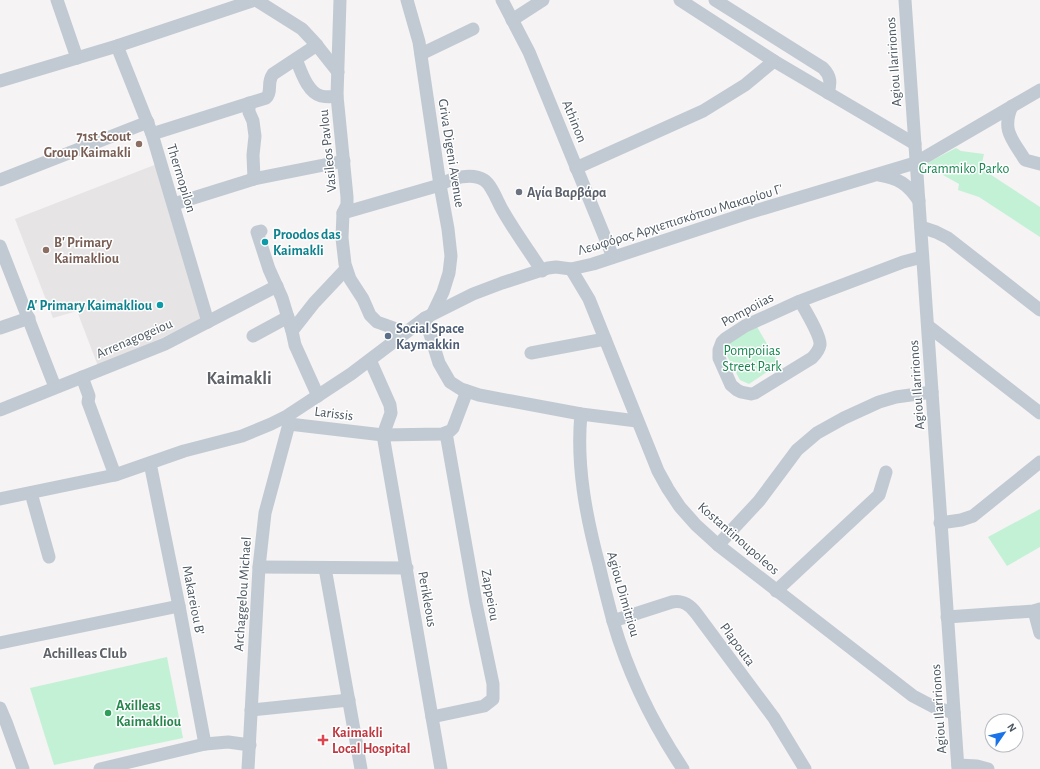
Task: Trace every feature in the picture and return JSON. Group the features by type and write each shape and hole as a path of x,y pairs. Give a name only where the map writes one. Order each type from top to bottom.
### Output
{"street":[{"path":"57,0 77,58"},
{"path":"0,81 117,46 256,0 302,29 317,45 338,72"},
{"name":"Vasileos Pavlou","path":"340,0 337,96 347,197 347,205 343,212 342,238 346,269 350,279 373,319 377,322 405,332"},
{"name":"Griva Digeni Avenue","path":"400,0 409,5 421,54 451,256 449,273 443,292 429,316"},
{"name":"Athinon","path":"502,0 529,52 613,257"},
{"path":"512,20 543,0"},
{"path":"680,0 774,61 915,144"},
{"path":"715,0 823,68 828,74 830,81 828,93"},
{"name":"Agiou Ilaririonos","path":"905,0 915,163 920,203 922,257 958,767"},
{"path":"749,44 754,25"},
{"path":"421,54 473,29"},
{"path":"0,180 150,128 266,98 269,96 269,79 273,74 317,45"},
{"name":"Thermopilon","path":"117,46 150,128 174,204 208,322"},
{"path":"296,59 312,91 323,97 337,96"},
{"path":"576,168 702,111 745,85 774,61"},
{"name":"Λεωφόρος Αρχιεπισκόπου Μακαρίου Γ'","path":"0,500 115,475 184,451 242,436 270,424 288,420 318,396 400,338 405,332 429,316 473,294 502,283 556,267 571,269 593,264 745,214 915,163 1040,90"},
{"path":"249,103 249,112 253,121 255,136 253,155 254,179"},
{"path":"1012,106 1007,124 1009,134 1026,160 1040,164"},
{"path":"984,123 996,125 1009,134"},
{"path":"174,204 254,179 344,161"},
{"path":"879,175 891,177 900,181 910,189 920,203"},
{"path":"343,212 440,185 452,178 476,177 486,181 503,212 542,271"},
{"path":"921,227 948,238 1040,310"},
{"path":"261,231 257,232 288,317 295,345 318,396"},
{"path":"0,246 55,387"},
{"name":"Pompoiias","path":"800,301 819,338 820,347 816,353 812,358 755,393 746,394 737,390 731,384 720,362 719,354 722,342 725,339 745,326 800,301 903,262 922,257"},
{"path":"292,330 314,302 346,269"},
{"name":"Kostantinoupoleos","path":"571,269 589,300 652,457 668,489 688,516 718,545 916,698 934,707 954,713"},
{"name":"Arrenagogeiou","path":"0,410 165,344 277,286"},
{"path":"429,316 438,363 446,378 454,386 467,391 580,414 637,421"},
{"path":"253,336 288,317"},
{"path":"0,328 29,318"},
{"path":"928,326 1040,413"},
{"path":"532,353 605,339"},
{"path":"370,360 390,405 391,412 383,435"},
{"path":"82,377 89,396 88,402 115,475"},
{"path":"446,433 453,428 467,391"},
{"path":"718,545 752,509 797,450 817,433 844,418 879,402 896,397 932,392"},
{"name":"Agiou Dimitriou","path":"580,414 580,444 584,495 595,550 613,621 639,689 658,728 683,769"},
{"name":"Larissis","path":"288,420 383,435 446,433"},
{"name":"Archaggelou Michael","path":"248,769 259,567 265,513 288,420"},
{"name":"Zappeiou","path":"432,717 484,706 493,699 493,684 476,603 446,433"},
{"name":"Perikleous","path":"383,435 441,769"},
{"path":"940,523 961,520 973,516 1040,462"},
{"name":"Makareiou B'","path":"150,463 205,744"},
{"path":"776,591 879,495 886,472"},
{"path":"30,493 49,557"},
{"path":"259,567 406,568"},
{"path":"325,568 361,769"},
{"name":"Plapouta","path":"613,621 672,602 682,601 690,606 774,718 805,769"},
{"path":"0,642 179,606"},
{"path":"947,617 1037,610 1040,633"},
{"path":"252,710 349,700"},
{"path":"0,708 3,723 23,769"},
{"path":"100,769 205,744 228,742 250,745"},
{"path":"958,767 977,766 988,769"}],"shaded area":[{"path":"157,164 202,320 98,366 77,311 53,318 15,219"}],"green space":[{"name":"Grammiko Parko","path":"956,148 961,151 984,154 981,167 982,169 1040,207 1040,237 979,197 958,190 959,184 926,167 927,163"},
{"name":"Pompoiias Street Park","path":"757,327 779,364 749,384 740,380 725,352 728,341"},
{"path":"1040,509 1040,547 1007,566 988,537"},
{"name":"Axilleas Kaimakliou","path":"167,657 183,738 54,765 30,688"}],"place":[{"name":"71st Scout Group Kaimakli","path":"139,144"},
{"name":"Αγία Βαρβάρα","path":"519,192"},
{"name":"Proodos das Kaimakli","path":"265,242"},
{"name":"B' Primary Kaimakliou","path":"46,250"},
{"name":"A' Primary Kaimakliou","path":"160,305"},
{"name":"Social Space Kaymakkin","path":"388,336"},
{"name":"Axilleas Kaimakliou","path":"108,713"},
{"name":"Kaimakli Local Hospital","path":"323,740"}],"district":[{"name":"Kaimakli","path":"239,378"},
{"name":"Achilleas Club","path":"85,653"}]}
